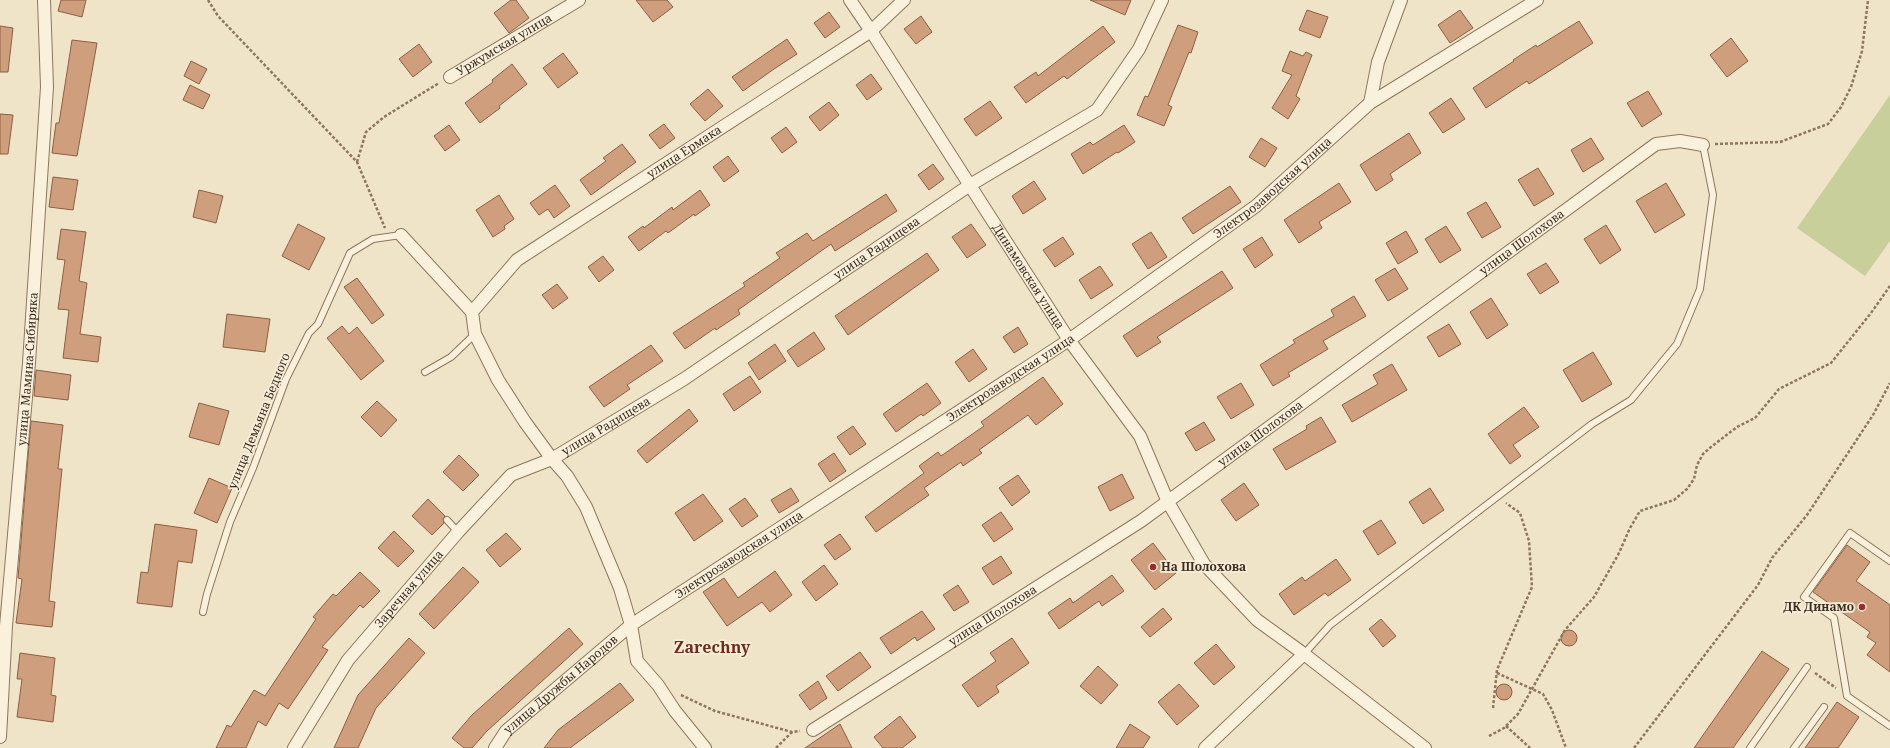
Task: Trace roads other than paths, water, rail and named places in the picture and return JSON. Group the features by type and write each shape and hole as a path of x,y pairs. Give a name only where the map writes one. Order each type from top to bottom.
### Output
{"street":[{"name":"улица Мамина-Сибиряка","path":"0,737 3,626 29,363 47,87 44,0"},
{"name":"Уржумская улица","path":"450,77 579,0"},
{"name":"Динамовская улица","path":"850,0 1069,340 1140,436 1168,502 1204,564 1257,620 1304,654 1425,748"},
{"name":"улица Ермака","path":"472,312 517,260 871,31 904,0"},
{"name":"улица Радищева","path":"552,459 684,379 970,185 1097,110 1139,49 1162,0"},
{"path":"1370,104 1378,62 1401,0"},
{"name":"Электрозаводская улица","path":"631,625 1069,340 1256,206 1370,104 1537,0"},
{"name":"улица Шолохова","path":"813,730 1168,502 1656,144 1680,141 1703,145"},
{"path":"395,235 472,312 475,334 498,380 552,459 567,476 586,507 620,588 631,625 637,660 658,685 675,711 705,748"},
{"name":"Заречная улица","path":"294,748 348,660 458,532 511,476 552,459"},
{"name":"улица Дружбы Народов","path":"495,748 506,731 631,625"},
{"path":"1205,748 1304,654"}],"lane":[{"path":"1304,654 1330,625 1465,524 1496,496 1592,424 1631,400 1677,344 1700,289 1713,195 1703,145"},
{"name":"улица Демьяна Бедного","path":"203,612 209,586 230,522 253,468 286,378 309,333 318,324 350,253 373,239 395,235"},
{"path":"426,372 451,357 475,334"},
{"path":"447,520 458,532"},
{"path":"1890,561 1850,533 1804,597 1834,618 1847,696 1890,726"},
{"path":"1750,748 1807,667"},
{"path":"1794,748 1824,706"}],"place":[{"name":"На Шолохова","path":"1153,567"},
{"name":"ДК Динамо","path":"1862,607"}],"district":[{"name":"Zarechny","path":"712,647"}]}
